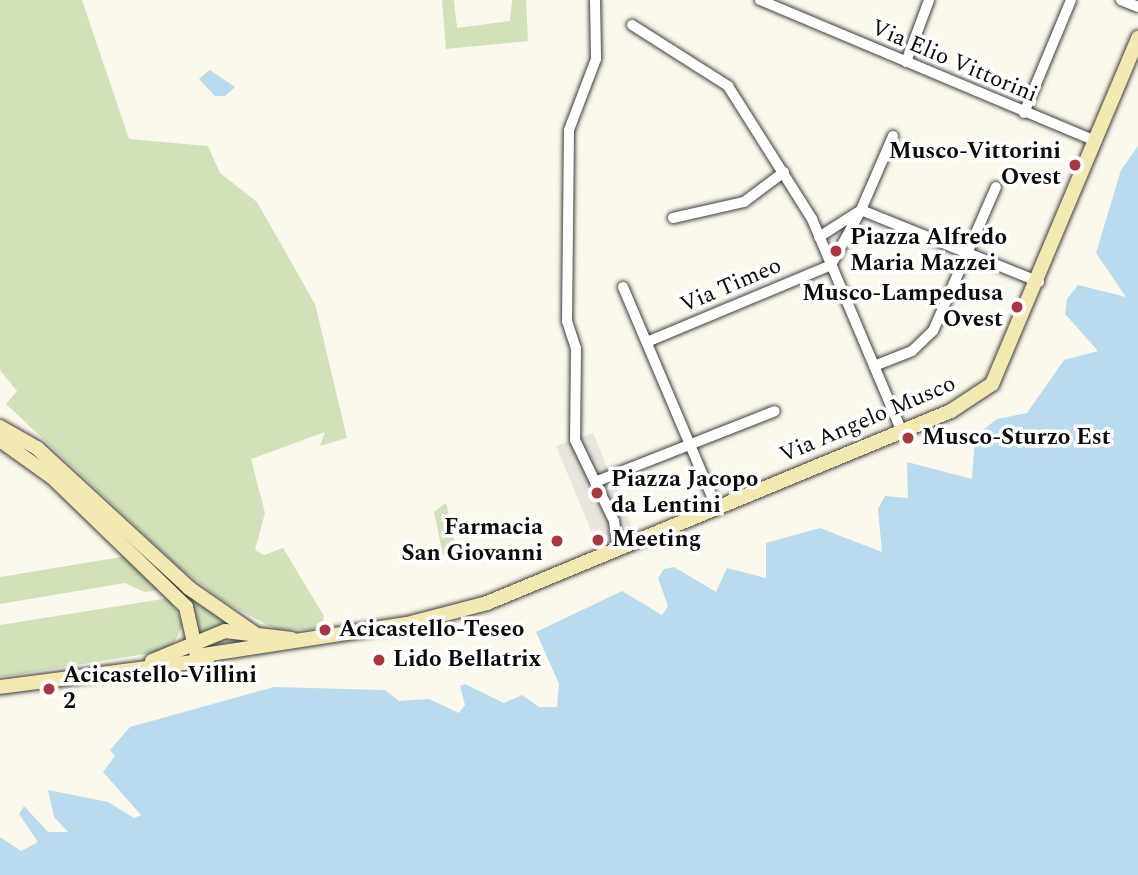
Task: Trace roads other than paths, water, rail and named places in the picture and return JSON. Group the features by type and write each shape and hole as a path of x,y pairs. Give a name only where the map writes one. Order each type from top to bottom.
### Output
{"main road":[{"name":"Via Angelo Musco","path":"330,637 407,625 487,603 902,432 992,384 1040,283 1138,38"},
{"path":"0,427 37,448 188,588 254,633"},
{"path":"0,440 53,478 189,612 184,648"},
{"path":"130,668 225,631 330,637"},
{"path":"184,648 197,656 225,655 250,648 254,633"},
{"path":"0,687 330,637"}],"street":[{"path":"595,0 596,59 569,130 567,321 576,348 575,440 624,547"},
{"name":"Via Elio Vittorini","path":"760,0 1095,141"},
{"path":"906,62 929,0"},
{"path":"1024,113 1071,0"},
{"path":"1121,0 1138,7"},
{"path":"632,25 728,86 784,172 820,237 902,432"},
{"path":"831,265 861,210 893,136"},
{"path":"673,218 744,202 784,172"},
{"path":"874,366 912,351 933,331 996,187"},
{"path":"820,237 861,210"},
{"path":"861,210 1040,283"},
{"name":"Via Timeo","path":"646,342 831,265"},
{"path":"624,287 717,508"},
{"path":"595,482 775,411"}],"water":[{"path":"210,70 235,87 225,96 215,96 199,79"},
{"path":"1138,146 1138,875 0,875 0,837 21,851 38,842 19,814 24,806 48,832 68,832 54,817 48,790 108,802 134,818 141,815 103,772 115,756 110,750 130,727 274,687 385,690 399,701 429,699 459,713 465,705 460,686 465,684 504,703 522,695 539,707 557,707 559,684 536,632 622,591 662,615 668,606 658,578 664,569 674,567 716,592 727,568 766,578 766,543 820,528 882,552 878,509 885,496 908,498 907,462 972,479 975,436 997,419 1027,413 1064,360 1098,351 1065,314 1067,299 1078,285 1126,297 1096,253 1121,170"}],"place":[{"name":"Musco-Vittorini Ovest","path":"1075,165"},
{"name":"Piazza Alfredo Maria Mazzei","path":"836,251"},
{"name":"Musco-Lampedusa Ovest","path":"1017,307"},
{"name":"Musco-Sturzo Est","path":"908,438"},
{"name":"Piazza Jacopo da Lentini","path":"597,493"},
{"name":"Meeting","path":"598,540"},
{"name":"Farmacia San Giovanni","path":"557,541"},
{"name":"Acicastello-Teseo","path":"325,630"},
{"name":"Lido Bellatrix","path":"379,660"},
{"name":"Acicastello-Villini 2","path":"49,689"}]}
